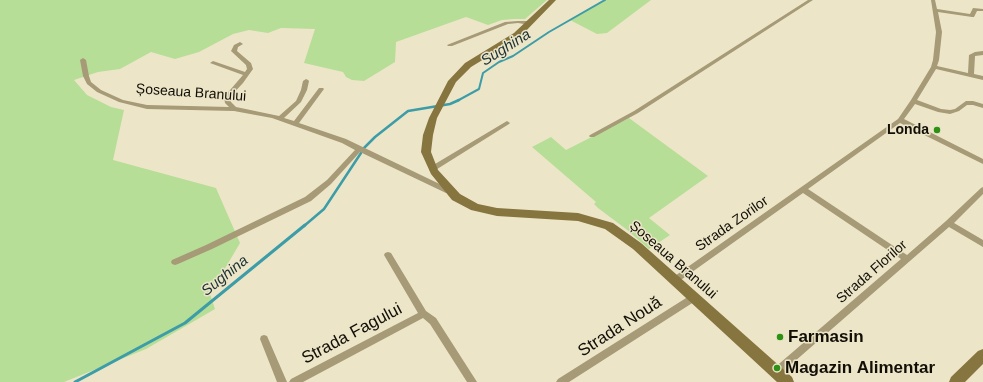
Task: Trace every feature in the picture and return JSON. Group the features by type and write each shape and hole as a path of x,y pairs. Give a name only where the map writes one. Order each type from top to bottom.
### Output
{"main road":[{"name":"Șoseaua Branului","path":"553,0 530,23 508,41 462,69 452,81 430,127 426,146 432,169 448,191 465,203 485,210 572,217 600,222 609,226 627,238 675,280 787,382"},
{"path":"956,382 983,355"}],"street":[{"path":"592,136 636,112 810,0"},
{"name":"Strada Zorilor","path":"675,280 804,190 900,120 914,101 934,67 938,53 939,32 933,0"},
{"path":"936,10 970,16 974,15 973,11 975,9 983,10"},
{"path":"450,45 507,23 530,23"},
{"path":"234,109 228,103 227,97 247,74 250,66 234,51 236,46 240,44"},
{"path":"971,75 972,56 977,53 983,53"},
{"name":"Șoseaua Branului","path":"83,60 89,83 99,91 121,101 147,107 234,109 280,118 333,137 448,191"},
{"path":"213,63 247,74"},
{"path":"934,67 983,78"},
{"path":"280,118 298,102 304,90 306,81"},
{"path":"295,124 321,89"},
{"path":"914,101 940,111 950,112 957,110 966,103 973,103 983,106"},
{"path":"900,120 983,162"},
{"path":"432,169 507,123"},
{"path":"175,262 308,199 329,182 359,150"},
{"path":"804,190 907,259"},
{"name":"Strada Florilor","path":"776,372 949,223 983,190"},
{"path":"949,223 983,244"},
{"name":"Strada Fagului","path":"388,255 423,314 433,322 472,382"},
{"name":"Strada Nouă","path":"561,382 694,297"},
{"name":"Strada Fagului","path":"294,382 423,314"},
{"path":"264,339 282,382"}],"green space":[{"path":"0,0 547,0 525,19 502,20 488,25 466,17 396,42 395,62 364,81 352,80 346,77 343,72 304,63 315,29 281,28 268,33 249,30 233,34 199,52 175,59 151,52 120,69 98,72 74,80 87,95 111,107 124,110 113,160 216,188 240,243 210,294 215,309 146,349 64,382 0,382"},
{"path":"604,0 651,0 607,33 597,34 570,20"},
{"path":"629,118 708,176 649,218 670,235 649,249 598,208 594,204 596,202 532,147 551,137 566,150"}],"waterway":[{"name":"Sughina","path":"458,100 479,89 483,73 499,62 513,56 549,32 605,0"},
{"name":"Sughina","path":"364,148 375,137 408,111 450,104 458,100"},
{"name":"Sughina","path":"304,226 324,209 361,153"},
{"name":"Sughina","path":"75,382 185,323 305,225"}],"place":[{"name":"Londa","path":"937,130"},
{"name":"Farmasin","path":"780,337"},
{"name":"Magazin Alimentar","path":"777,368"}]}
